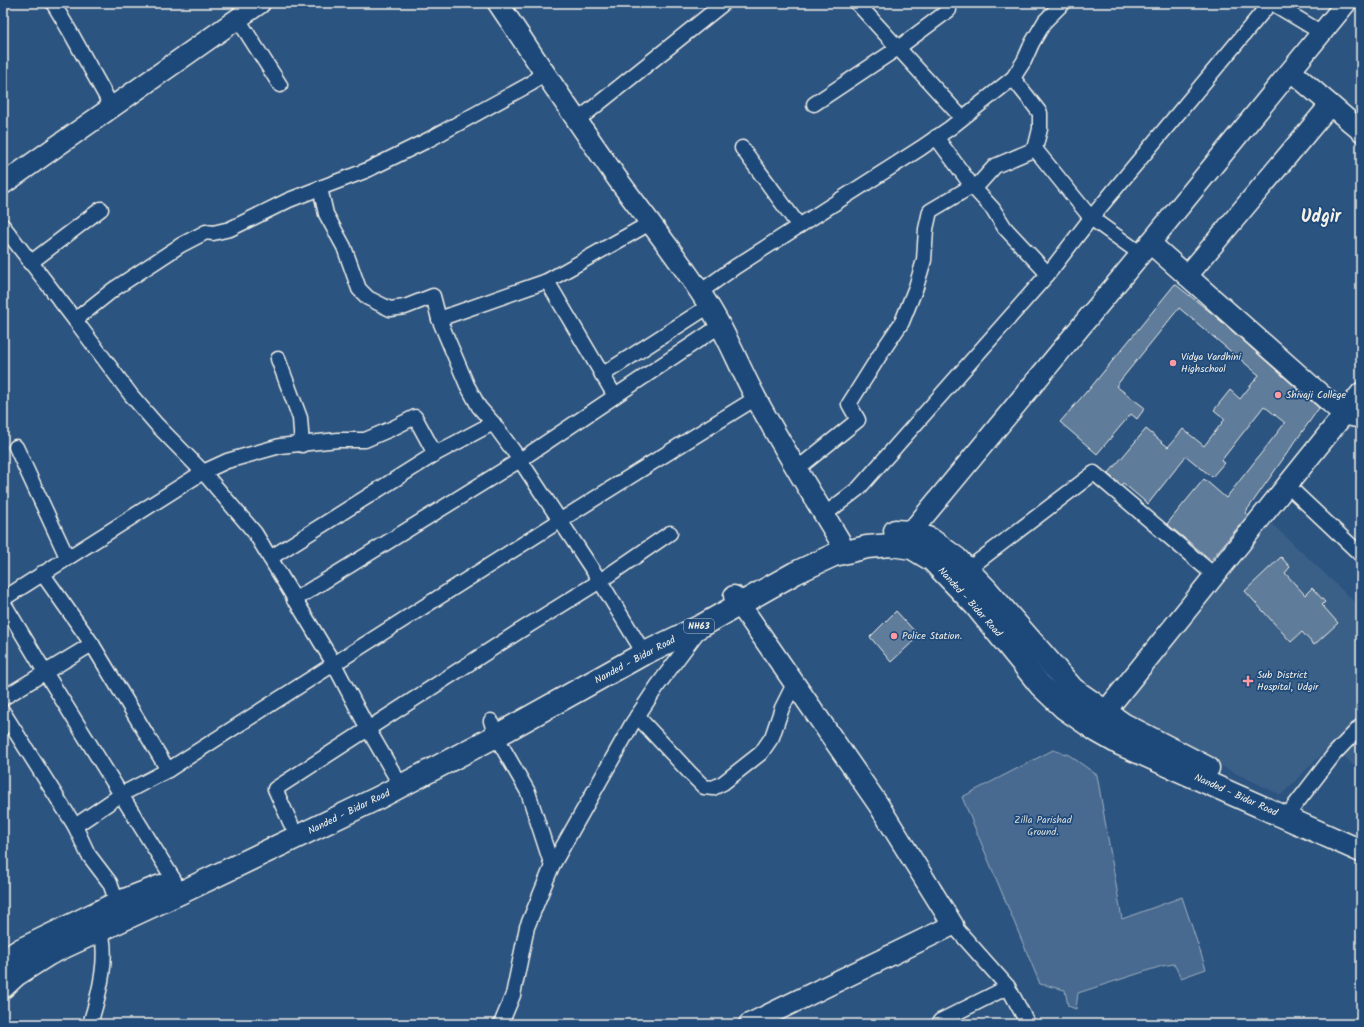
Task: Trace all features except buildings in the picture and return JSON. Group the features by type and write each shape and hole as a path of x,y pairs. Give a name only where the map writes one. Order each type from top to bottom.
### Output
{"highway":[{"name":"Nanded - Bidar Road","path":"493,728 703,625 736,600 790,564 840,541 885,530 911,532 930,539 968,569 1073,689 1105,712 1123,724 1252,790 1361,840"},
{"name":"Nanded - Bidar Road","path":"3,961 20,950 98,922 127,917 186,890 493,728 639,645 698,616 834,555 867,547 891,545 912,548 932,560 959,586 1041,686 1064,708 1097,731 1120,744 1361,851"},
{"name":"Nanded - Bidar Road","path":"3,987 16,975 98,922 117,903 151,891 291,824 397,779"}],"street":[{"path":"53,3 112,107"},
{"path":"3,184 260,3"},
{"path":"498,3 602,157 679,260 705,299 721,325 756,398 840,541"},
{"path":"578,120 707,8 724,3"},
{"path":"857,3 962,118"},
{"path":"602,375 705,299 735,267 921,148 1013,78 1024,62 1032,43 1045,21 1063,3"},
{"path":"824,515 859,488 1048,274 1091,218 1271,3 1322,33"},
{"path":"911,532 1346,3"},
{"path":"814,104 898,48 949,10"},
{"path":"238,19 280,85"},
{"path":"75,320 114,289 181,245 206,232 213,233 230,229 289,200 365,171 430,139 532,83 543,71"},
{"path":"1291,71 1361,131"},
{"path":"1013,78 1040,113 1040,129 1035,149"},
{"path":"1187,276 1330,105"},
{"path":"936,137 972,186 993,209 1005,228 1048,274"},
{"path":"742,148 799,226"},
{"path":"1035,149 1091,218 1145,249 1187,276 1352,416"},
{"path":"797,470 858,420 849,404 902,322 916,287 924,260 926,229 930,210 972,186 977,186 995,166 1035,149"},
{"path":"320,188 326,214 344,247 359,290 368,298 390,309 405,307 433,296 439,320 467,385 479,407 493,423 520,460 600,581 639,645"},
{"path":"30,264 101,210"},
{"path":"439,320 547,281 650,223"},
{"path":"3,226 30,264 132,395 157,425 203,472 255,532 294,600 334,664 368,729 397,779"},
{"path":"547,281 615,396"},
{"path":"294,600 520,460 721,325"},
{"path":"278,359 300,418 302,444"},
{"path":"1105,712 1287,485 1352,416 1361,393"},
{"path":"75,826 122,794 168,770 560,520 756,398"},
{"path":"3,599 203,472 226,462 280,446 338,440 365,440 415,417 435,454"},
{"path":"270,558 435,454 493,423"},
{"path":"16,447 67,557"},
{"path":"968,569 1094,473 1214,576"},
{"path":"1287,485 1361,555"},
{"path":"291,824 275,789 518,632 600,581 670,533"},
{"path":"42,573 92,644 168,770"},
{"path":"736,600 878,804 953,925 1008,987 1028,1024"},
{"path":"3,602 174,880"},
{"path":"501,1024 513,995 527,927 552,866 637,716 669,669 703,625"},
{"path":"3,698 92,644"},
{"path":"637,716 704,787 713,788 723,783 761,754 772,738 782,708 794,684"},
{"path":"3,712 75,826 88,854 110,884 117,903"},
{"path":"1292,809 1335,753 1361,726"},
{"path":"493,728 528,792 552,866"},
{"path":"90,1024 99,991 104,957 98,922"},
{"path":"749,1024 953,925"},
{"path":"942,1024 940,1021 1008,987"}],"shaded area":[{"name":"Sub District Hospital, Udgir","path":"1269,521 1361,608 1361,715 1281,795 1125,720 1113,710"},
{"path":"1361,736 1361,767 1358,770 1342,754"}],"green space":[{"name":"Zilla Parishad Ground.","path":"1053,750 1069,755 1097,775 1122,919 1182,897 1206,969 1181,978 1174,964 1162,966 1078,993 1076,1009 1068,1006 1065,990 1040,984 962,797"}],"place":[{"name":"Vidya Vardhini Highschool","path":"1173,363"},
{"name":"Shivaji College","path":"1278,395"},
{"name":"Police Station.","path":"894,636"},
{"name":"Sub District Hospital, Udgir","path":"1248,681"}],"district":[{"name":"Udgir","path":"1321,217"}]}
